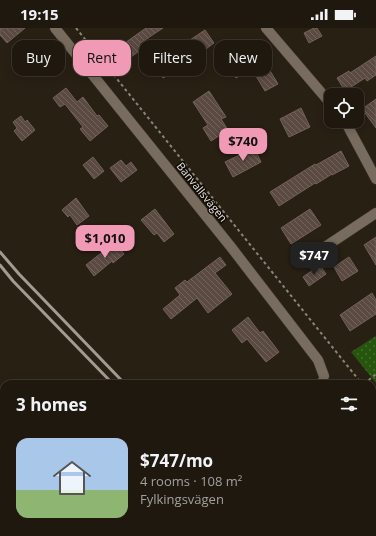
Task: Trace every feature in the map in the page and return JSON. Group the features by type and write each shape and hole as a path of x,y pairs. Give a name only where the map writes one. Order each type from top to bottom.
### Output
{"street":[{"name":"Banvallsvägen","path":"55,28 250,272 318,360 321,380"},
{"path":"266,28 324,96"},
{"path":"348,128 376,180"},
{"path":"310,257 376,213"}],"path":[{"path":"76,28 360,380"}],"green space":[{"path":"376,336 376,380 374,380 351,352"}],"building":[{"path":"0,28 25,28 7,43 0,35"},
{"path":"146,28 163,28 145,40 139,40 139,51 131,57 131,40 129,40"},
{"path":"317,28 322,36 309,43 304,33"},
{"path":"205,30 214,43 206,49 206,40 190,40"},
{"path":"376,56 376,75 367,81 365,78 350,88 343,88 337,78 349,71 350,73"},
{"path":"272,74 278,84 265,91 256,76 272,76"},
{"path":"66,88 77,102 83,97 97,116 99,115 108,126 90,141 80,129 83,127 65,104 60,107 53,98"},
{"path":"209,91 226,117 221,119 228,130 211,141 203,128 208,125 193,102"},
{"path":"376,99 376,128 364,112 364,108"},
{"path":"301,108 310,127 289,137 280,119"},
{"path":"21,116 25,122 27,120 35,130 22,141 14,131 17,128 13,122"},
{"path":"254,148 261,162 233,177 225,162"},
{"path":"341,151 349,166 316,184 315,183 279,206 270,192 315,164 316,165"},
{"path":"93,157 104,171 94,179 83,165"},
{"path":"121,160 126,166 131,162 137,170 121,182 110,168"},
{"path":"76,198 89,216 77,225 70,215 68,217 62,210"},
{"path":"155,209 174,234 164,242 157,233 154,235 141,220"},
{"path":"310,209 321,225 291,244 281,228"},
{"path":"376,237 376,265 364,245"},
{"path":"115,242 124,254 113,263 112,261 94,276 86,265"},
{"path":"220,257 226,265 215,273 232,294 208,313 197,298 171,319 163,309 180,295 175,288 185,280 187,282"},
{"path":"349,257 358,271 342,281 334,267"},
{"path":"320,265 326,274 309,286 303,277"},
{"path":"372,293 376,300 376,314 350,331 340,315"},
{"path":"248,317 260,333 263,331 279,352 266,362 247,339 242,343 232,330"}],"railway":[{"path":"0,252 19,274 121,380"},
{"path":"0,265 13,281 109,380"}]}
